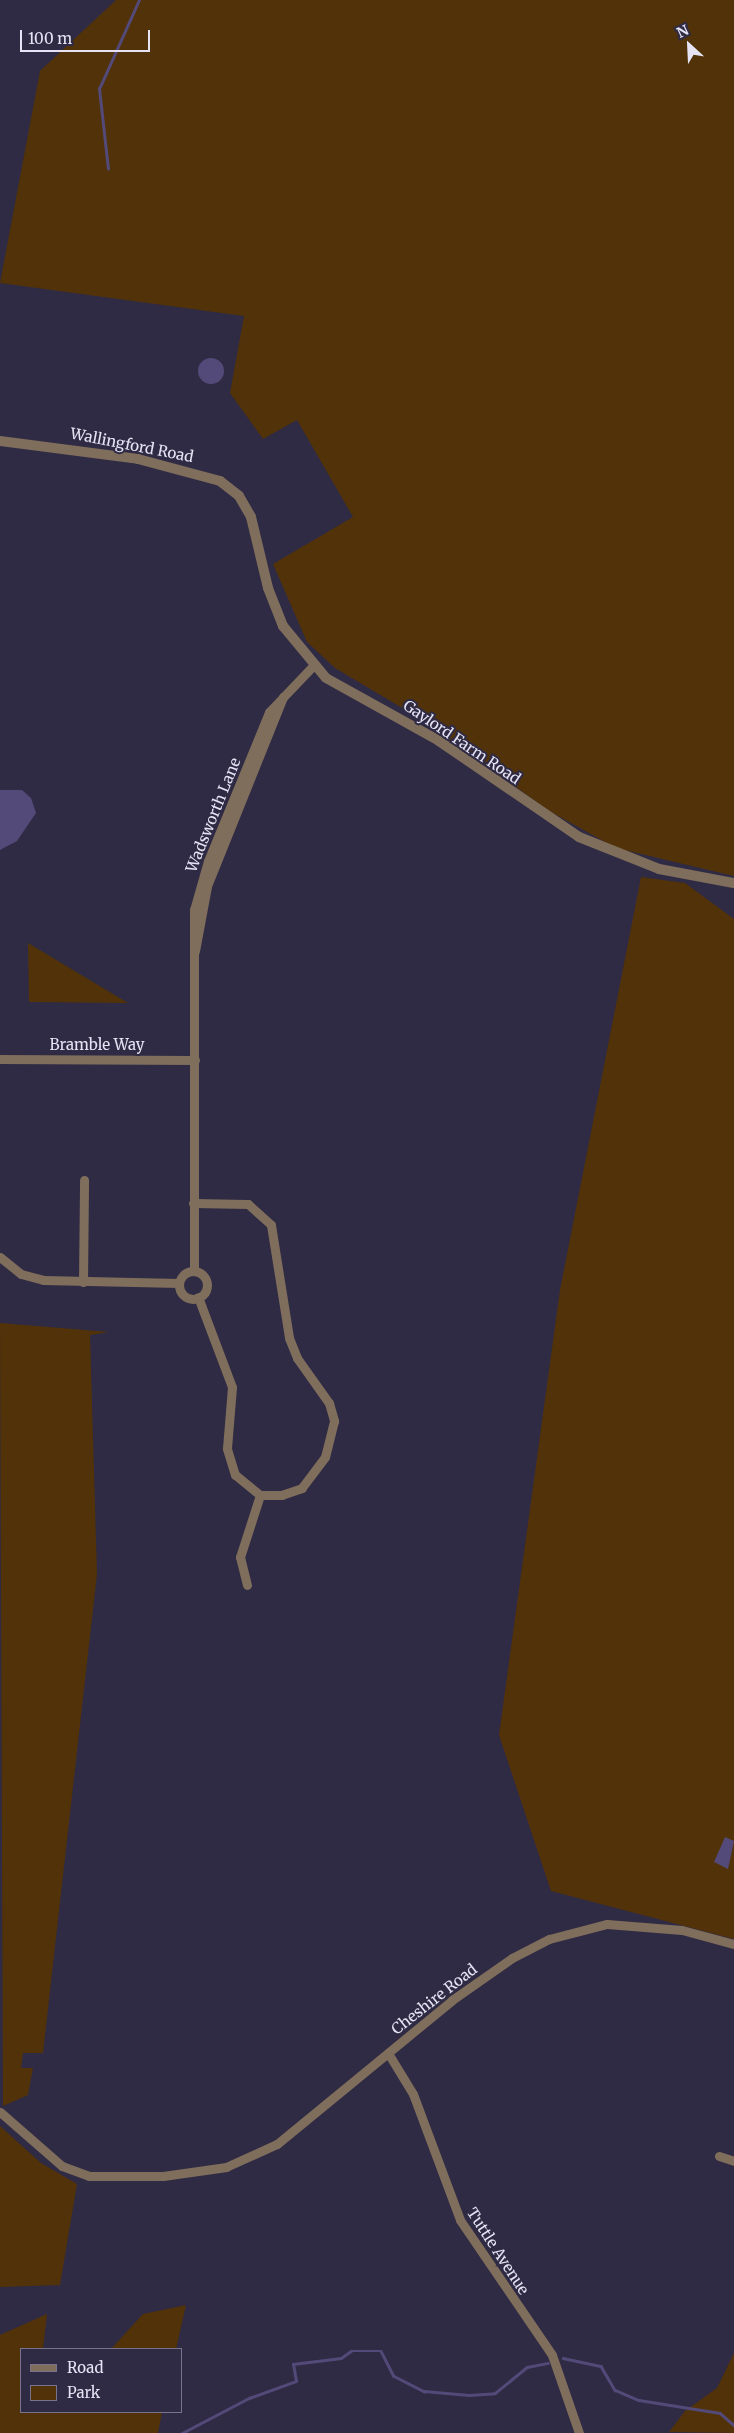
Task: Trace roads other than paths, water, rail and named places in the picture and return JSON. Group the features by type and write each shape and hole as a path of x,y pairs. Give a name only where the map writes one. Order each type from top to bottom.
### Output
{"street":[{"name":"Wallingford Road","path":"0,441 130,458 205,475 239,496 256,534"},
{"name":"Gaylord Farm Road","path":"256,534 275,608 313,666 348,692 438,741 578,837 659,869 734,883"},
{"name":"Wadsworth Lane","path":"194,1271 195,951 192,941 199,886 261,731 276,701 283,697 313,666"},
{"name":"Bramble Way","path":"0,1059 195,1060"},
{"path":"83,1282 84,1180"},
{"path":"194,1203 248,1204 266,1217 274,1234 289,1338 333,1413 331,1444 310,1480 292,1492 260,1494 242,1483 230,1466 227,1448 232,1387 198,1297"},
{"path":"0,1257 28,1277 83,1282 179,1283"},
{"path":"194,1271 206,1280 204,1292 198,1297 185,1296 179,1283 186,1273 194,1271"},
{"path":"247,1585 240,1557 260,1494"},
{"name":"Cheshire Road","path":"0,2112 49,2156 74,2172 108,2178 177,2175 226,2167 264,2152 497,1967 566,1932 596,1925 634,1924 682,1930 734,1944"},
{"name":"Tuttle Avenue","path":"388,2053 417,2103 460,2220 552,2355 580,2433"},
{"path":"719,2156 734,2161"}],"waterway":[{"path":"108,169 99,89 139,0"},
{"path":"182,2433 249,2398 296,2381 293,2364 341,2358 351,2351 381,2351 394,2376 424,2391 469,2395 495,2393 527,2367 548,2363"},
{"path":"563,2358 601,2366 615,2390 639,2400 720,2413 734,2425"}]}
